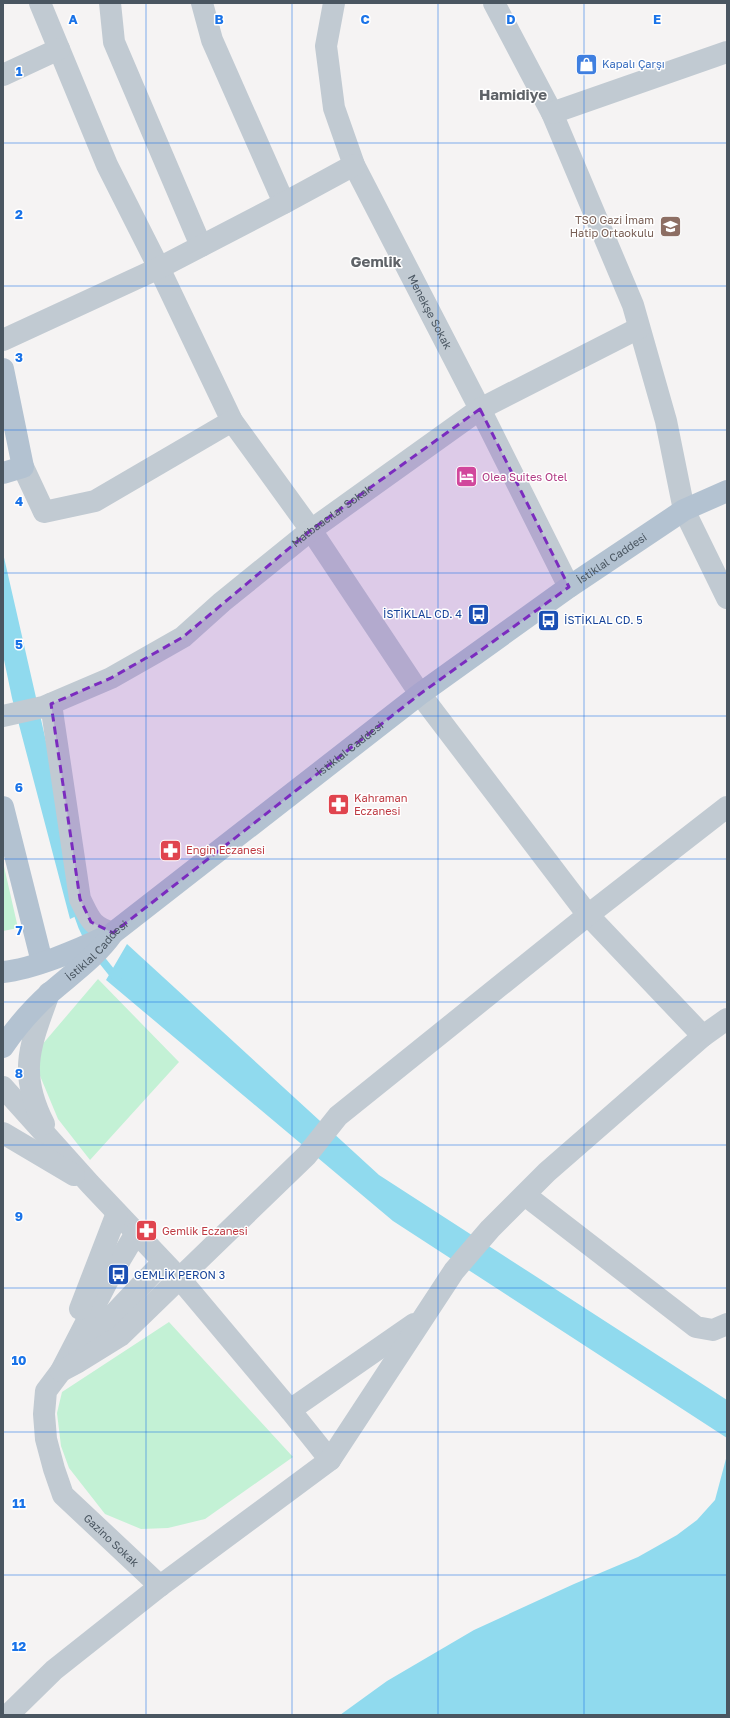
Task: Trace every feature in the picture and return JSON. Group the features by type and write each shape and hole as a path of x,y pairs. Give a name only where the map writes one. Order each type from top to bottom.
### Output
{"main road":[{"path":"3,368 13,470"},
{"name":"İstiklal Caddesi","path":"3,1047 19,1024 50,993 75,960 105,940 420,694 569,588 684,510 727,491"},
{"path":"3,807 42,962"},
{"path":"3,972 13,971 42,962 75,960"}],"street":[{"path":"40,3 107,165 159,268 232,422 311,530 420,694 588,915 703,1036"},
{"path":"110,3 114,42 200,246"},
{"path":"202,3 212,40 284,203"},
{"name":"Menekşe Sokak","path":"334,3 326,46 334,108 354,165 480,408 569,588"},
{"path":"494,3 552,113 633,305 666,421 684,510 727,598"},
{"path":"3,75 59,49"},
{"path":"552,113 727,52"},
{"path":"3,340 159,268 354,165"},
{"name":"Matbaacılar Sokak","path":"24,711 111,678 183,637 222,602 311,530 480,408 639,328"},
{"path":"13,470 44,512 95,502 232,422"},
{"path":"24,711 80,899 92,922 101,929 105,940"},
{"path":"61,1371 120,1336 307,1155 338,1116 588,915 727,807"},
{"path":"50,993 32,1043 28,1072 35,1107 52,1141"},
{"path":"8,1715 54,1670 160,1586 330,1460 454,1271 490,1229 547,1172 703,1036 727,1019"},
{"path":"3,1087 116,1213 180,1279 330,1460"},
{"path":"3,1133 90,1184"},
{"path":"525,1195 696,1327 713,1330 727,1324"},
{"path":"61,1371 64,1348 116,1213"},
{"path":"61,1371 108,1280 136,1233"},
{"path":"61,1371 163,1262"},
{"path":"290,1410 423,1318"},
{"name":"Gazino Sokak","path":"61,1371 46,1391 44,1414 46,1439 54,1470 63,1495 160,1586"}],"highlighted area":[{"path":"480,409 569,587 420,694 113,933 91,922 80,899 51,704 111,678 183,637 311,530"}],"green space":[{"path":"3,862 18,928 3,931"},
{"path":"98,979 179,1062 90,1160 58,1119 38,1071 41,1046"},
{"path":"169,1322 293,1457 205,1519 168,1528 141,1529 105,1514 69,1468 61,1446 57,1413 62,1392"}],"water":[{"path":"3,553 85,912 70,919 12,698 3,655"},
{"path":"127,944 379,1175 727,1400 727,1438 393,1221 106,980"},
{"path":"727,1455 727,1715 340,1715 387,1681 474,1630 574,1584 638,1557 677,1535 697,1520 715,1500"}],"waterway":[{"path":"78,915 90,943"},
{"path":"97,954 117,979"}],"place":[{"name":"Kapalı Çarşı","path":"587,64"},
{"name":"TSO Gazi İmam Hatip Ortaokulu","path":"670,226"},
{"name":"Olea Suites Otel","path":"467,477"},
{"name":"İSTİKLAL CD. 4","path":"478,614"},
{"name":"İSTİKLAL CD. 5","path":"549,620"},
{"name":"Kahraman Eczanesi","path":"338,804"},
{"name":"Engin Eczanesi","path":"170,850"},
{"name":"Gemlik Eczanesi","path":"146,1231"},
{"name":"GEMLİK PERON 3","path":"119,1275"}],"district":[{"name":"Hamidiye","path":"513,95"},
{"name":"Gemlik","path":"376,262"}]}
